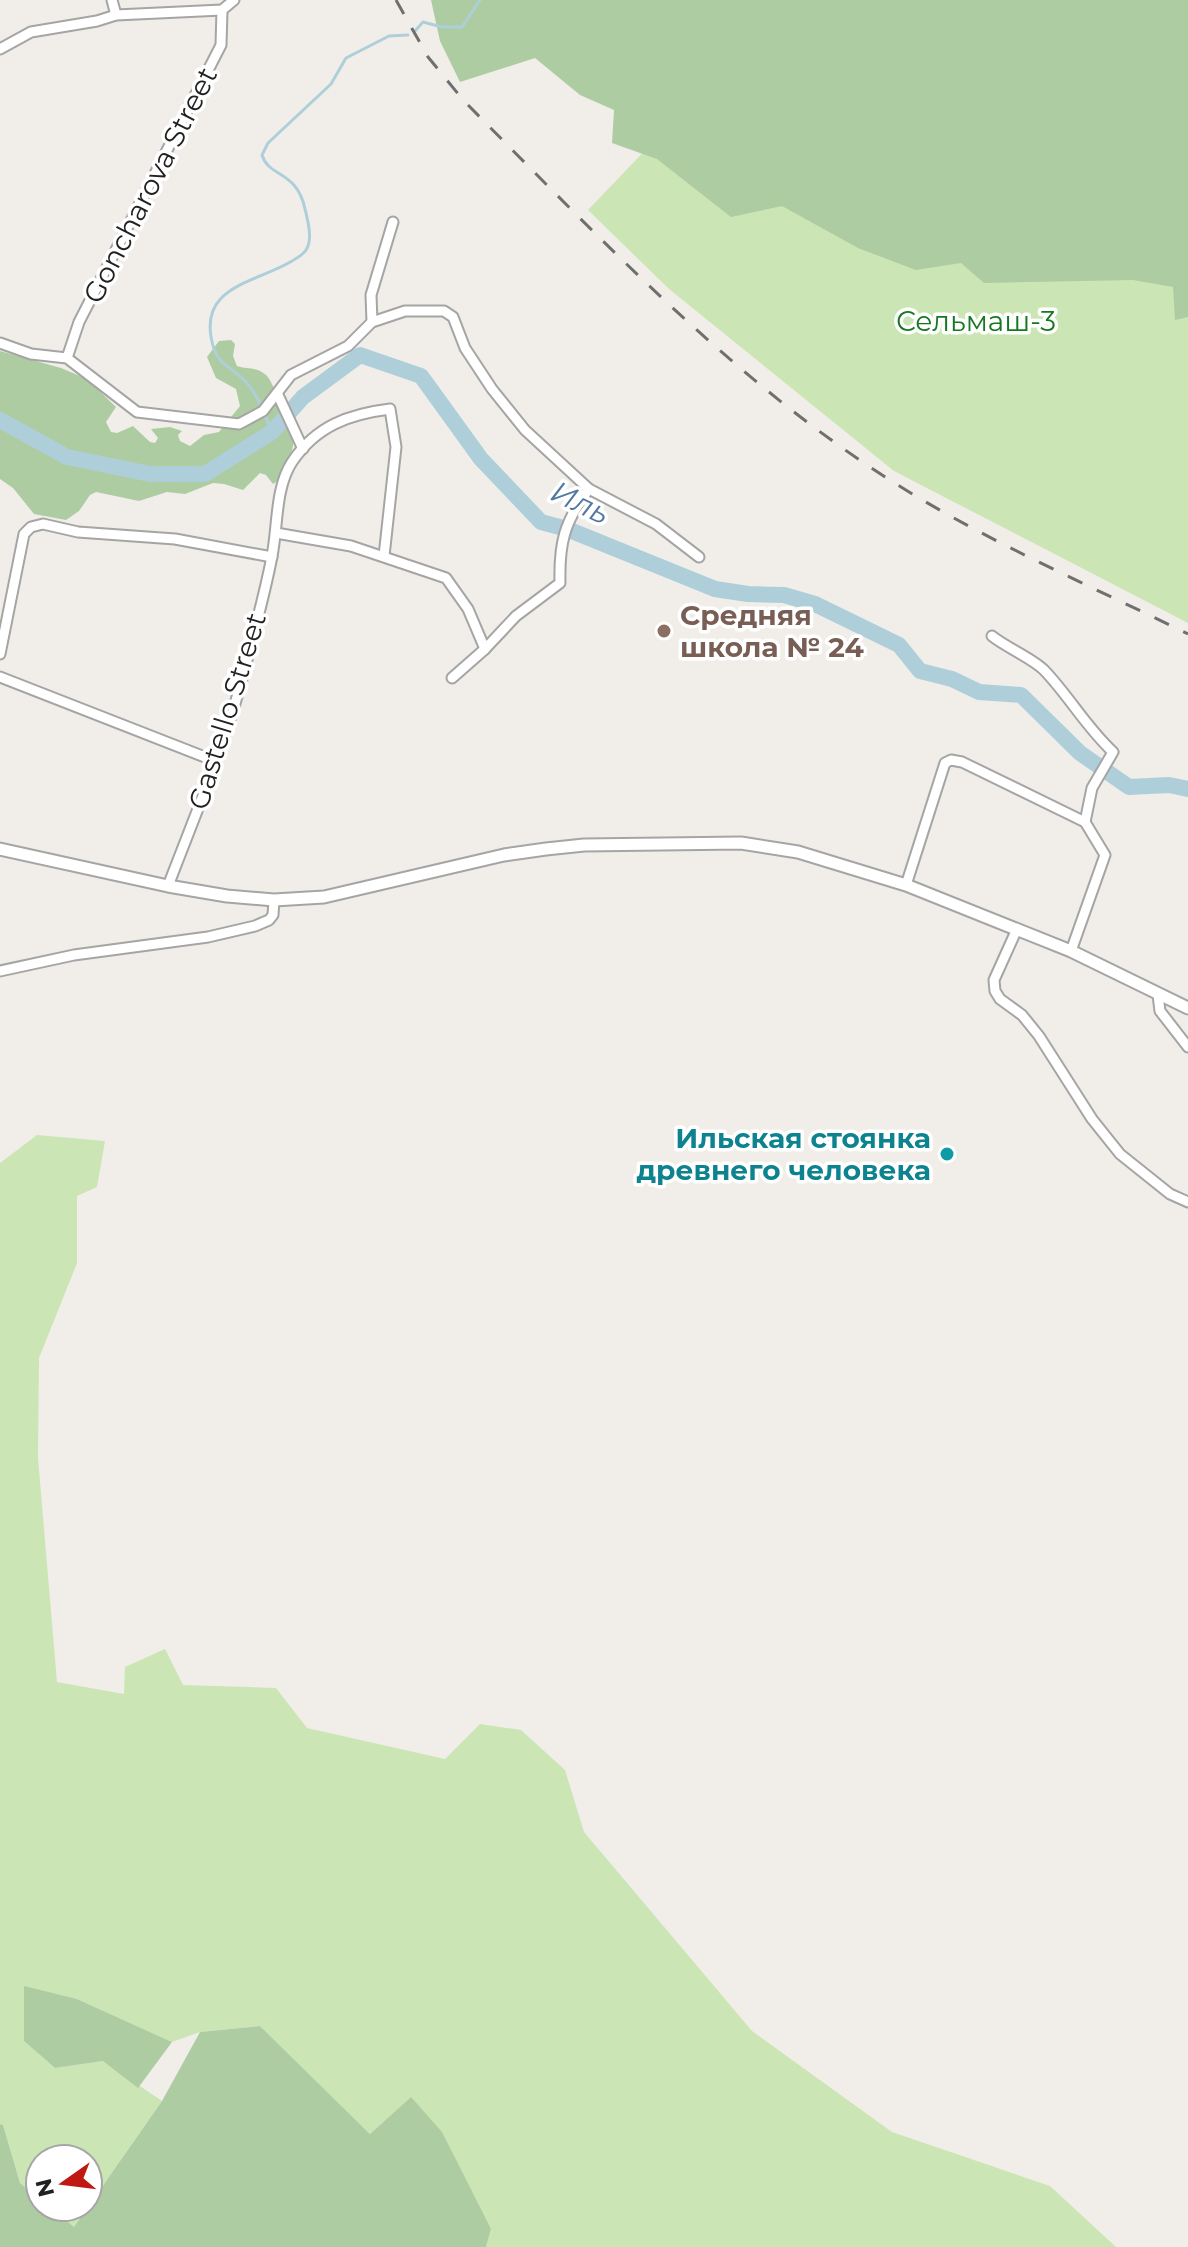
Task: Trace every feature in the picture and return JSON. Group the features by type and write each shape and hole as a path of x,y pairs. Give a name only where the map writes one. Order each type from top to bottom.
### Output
{"street":[{"path":"112,0 116,15"},
{"path":"0,49 31,32 116,15 222,10 234,0"},
{"name":"Goncharova Street","path":"67,358 79,322 221,45 222,10"},
{"path":"372,322 371,295 393,222"},
{"path":"0,343 31,354 67,358 137,412 239,424 263,411 291,375 348,346 372,322 405,311 444,311 453,317 465,348 492,389 525,430 589,489 656,524 699,557"},
{"path":"278,395 303,449"},
{"name":"Gastello Street","path":"168,886 215,761 243,673 272,557 282,484 291,463 330,424 363,412 390,409 396,447 384,556"},
{"path":"452,678 516,616 560,583 559,550 574,509 589,489"},
{"path":"0,654 24,534 31,527 43,524 78,532 175,539 272,557"},
{"path":"276,533 351,546 446,578 468,609 485,649"},
{"path":"992,636 1042,668 1083,722 1113,752 1092,788 1085,822"},
{"path":"0,677 215,761"},
{"path":"906,885 945,763 951,760 962,762 1085,822 1105,855 1071,951"},
{"path":"0,849 168,886 274,900 324,897 504,855 584,845 741,843 798,852 906,885 1071,951 1188,1008"},
{"path":"0,971 74,955 208,937 255,926 273,915 274,900"},
{"path":"1017,929 994,980 1000,999 1022,1015 1039,1036 1092,1119 1120,1154 1170,1194 1188,1202"},
{"path":"1158,995 1160,1011 1188,1047"}],"green space":[{"path":"431,0 1188,0 1188,317 1175,320 1173,287 1133,280 984,283 961,263 916,270 858,248 782,206 731,217 657,159 612,143 614,110 580,95 535,58 460,82 440,41"},
{"name":"Сельмаш-3","path":"654,141 1188,185 1188,623 894,471 669,289 588,210"},
{"path":"231,340 235,344 233,356 237,366 255,369 266,375 287,421 293,446 278,481 273,484 260,473 243,490 213,483 185,494 167,492 139,501 96,492 66,520 34,514 13,488 0,479 0,351 61,368 87,379 116,407 106,422 111,432 117,433 133,426 155,443 158,438 151,429 170,427 182,431 178,435 180,441 190,446 204,435 219,432 240,406 236,389 216,378 207,357 219,341"},
{"path":"37,1135 105,1141 97,1187 77,1196 77,1263 39,1358 38,1458 57,1682 124,1694 125,1667 165,1649 183,1685 276,1688 307,1728 445,1759 480,1724 521,1730 565,1770 584,1832 752,2031 892,2132 1050,2186 1116,2247 486,2247 491,2229 411,2097 370,2134 260,2026 200,2032 172,2042 77,1999 25,1987 24,2041 55,2068 103,2061 162,2101 104,2184 104,2143 24,2143 24,2186 20,2183 3,2125 0,2124 0,1163"},
{"path":"24,1986 77,1999 172,2042 138,2088 103,2061 55,2068 24,2041"},
{"path":"260,2026 370,2134 411,2097 442,2132 491,2229 486,2247 0,2247 0,2124 3,2125 20,2183 24,2186 24,2223 69,2223 74,2227 77,2223 104,2223 104,2184 162,2101 200,2032"}],"waterway":[{"path":"415,31 423,22 442,27 462,27 480,0"},
{"path":"272,432 252,390 216,354 210,328 212,312 231,290 296,259 308,246 310,236 301,196 296,187 271,168 262,155 268,143 331,84 346,58 389,36 408,35"},
{"name":"Иль","path":"0,420 67,457 150,474 205,474 272,432 303,397 360,355 421,376 481,459 541,522 567,529 715,589 784,595 815,604 899,645 920,671 952,679 979,692 1021,695 1080,753 1129,787 1169,785 1188,789"}],"railway":[{"path":"396,0 428,57 464,101 668,304 777,398 834,442 928,503 1001,543 1188,634"}],"place":[{"name":"Средняя школа № 24","path":"664,631"},
{"name":"Ильская стоянка древнего человека","path":"947,1154"}]}
